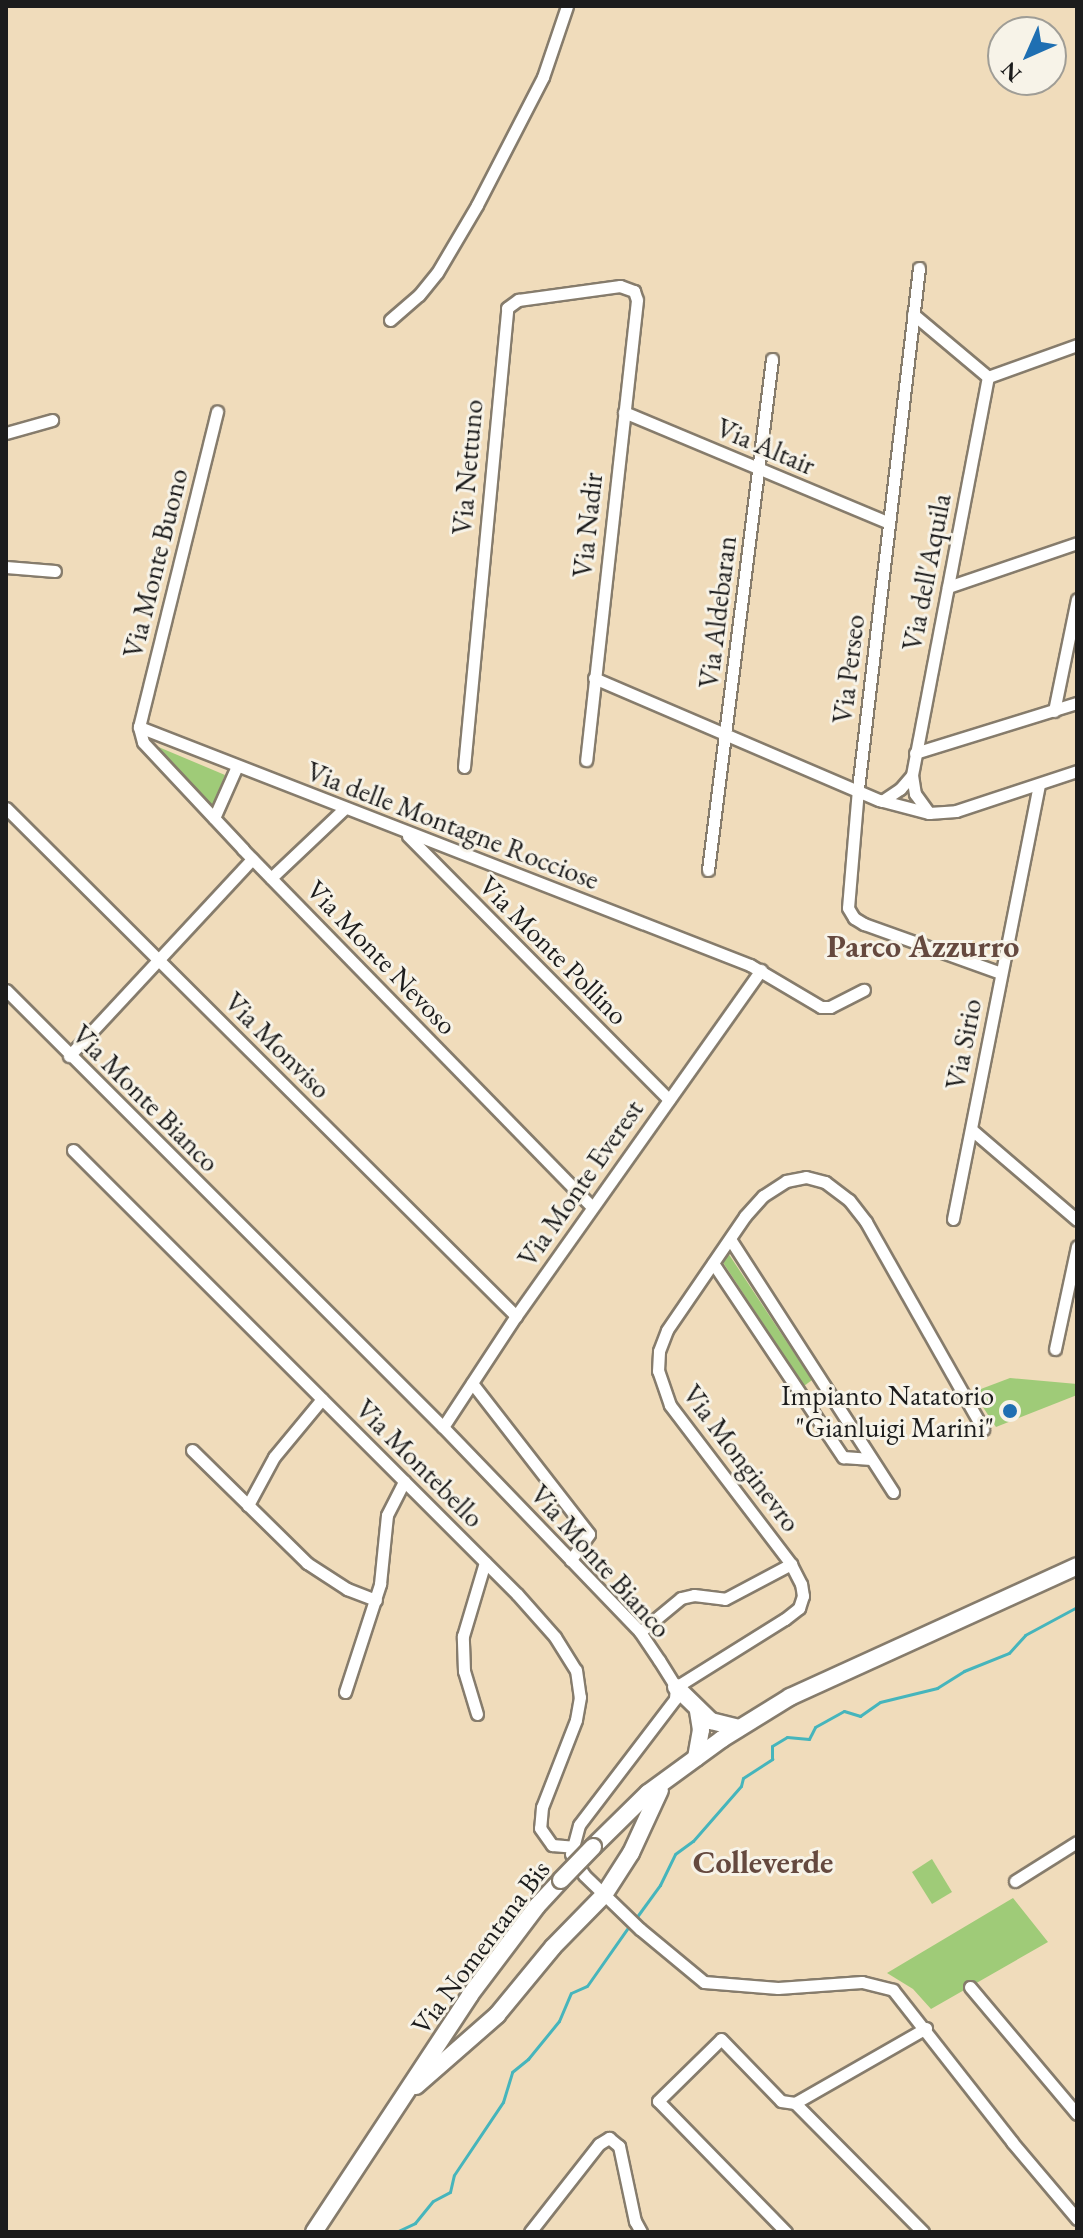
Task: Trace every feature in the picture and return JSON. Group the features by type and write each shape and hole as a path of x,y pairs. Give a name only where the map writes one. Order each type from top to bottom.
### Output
{"main road":[{"name":"Via Nomentana Bis","path":"314,2232 470,1995 537,1906 593,1847 668,1778 790,1697 1077,1566"},
{"path":"676,1687 698,1710 715,1722 739,1728"},
{"path":"696,1758 701,1730 698,1710"},
{"path":"399,2101 478,2034 553,1947 604,1895 617,1879 647,1812 668,1778"}],"street":[{"path":"390,320 419,295 437,273 477,205 543,77 567,6"},
{"name":"Via Perseo","path":"919,268 858,789 848,903 851,915 864,924 1001,973"},
{"name":"Via Nettuno","path":"464,767 507,308 518,300 614,286 629,288 636,295"},
{"name":"Via Nadir","path":"586,760 636,295"},
{"path":"913,314 988,377 1077,345"},
{"name":"Via Aldebaran","path":"708,870 772,359"},
{"name":"Via dell'Aquila","path":"912,775 988,377"},
{"name":"Via Monte Buono","path":"140,732 217,411"},
{"name":"Via Altair","path":"624,412 889,523"},
{"path":"6,433 52,420"},
{"path":"948,587 1077,543"},
{"path":"6,567 55,571"},
{"path":"1054,711 1077,599"},
{"path":"594,678 882,801 929,813 950,813 1077,771"},
{"path":"915,753 1077,703"},
{"name":"Via delle Montagne Rocciose","path":"140,732 237,766 761,970 825,1008 864,990"},
{"name":"Via Monte Nevoso","path":"140,732 252,859 592,1207"},
{"path":"214,818 237,766"},
{"path":"882,801 900,789 912,775"},
{"path":"912,775 915,794 929,813"},
{"name":"Via Sirio","path":"953,1219 1039,784"},
{"name":"Via Monviso","path":"6,808 516,1316"},
{"path":"271,878 344,809"},
{"name":"Via Monte Pollino","path":"405,833 669,1100"},
{"path":"69,1056 252,859"},
{"name":"Via Monte Everest","path":"443,1427 516,1316 761,970"},
{"name":"Via Monte Bianco","path":"6,990 443,1427 571,1560 640,1632 676,1687"},
{"path":"972,1130 1077,1220"},
{"name":"Via Montebello","path":"73,1150 485,1562 555,1637 579,1678 576,1720 540,1819 542,1833 549,1843 558,1848 573,1847"},
{"name":"Via Monginevro","path":"676,1687 799,1608 803,1591 791,1564 670,1405 660,1384 658,1359 667,1330 763,1196 786,1181 813,1178 840,1192 866,1222 983,1429"},
{"path":"730,1239 893,1492"},
{"path":"1055,1349 1077,1246"},
{"path":"713,1263 843,1457 871,1459"},
{"path":"472,1383 589,1534 571,1560"},
{"path":"248,1505 274,1457 322,1399"},
{"path":"192,1450 307,1563 347,1589 376,1600"},
{"path":"345,1692 376,1600 383,1568 387,1515 404,1481"},
{"path":"477,1714 464,1671 463,1632 485,1562"},
{"path":"640,1632 681,1598 694,1595 725,1599 791,1564"},
{"path":"676,1687 668,1711 579,1825 571,1854 578,1868 604,1895 704,1982 778,1988 877,1983 899,1996 1004,2132 1077,2219"},
{"path":"1015,1881 1077,1842"},
{"path":"970,1987 1077,2114"},
{"path":"795,2103 926,2028"},
{"path":"786,2232 658,2101 721,2039 781,2101 795,2103 923,2232"},
{"path":"530,2232 599,2144 609,2138 619,2146 635,2221 641,2232"}],"green space":[{"path":"149,743 225,775 211,810"},
{"path":"728,1253 812,1380 804,1386 722,1261"},
{"name":"Impianto Natatorio \"Gianluigi Marini\"","path":"1010,1378 1077,1384 1077,1395 996,1427 973,1392"},
{"path":"932,1859 952,1892 932,1904 912,1872"},
{"path":"1013,1898 1048,1942 931,2009 913,1989 887,1973"}],"waterway":[{"path":"636,1918 660,1885 675,1854 693,1841 741,1786 743,1778 772,1759 772,1746 787,1737 809,1739 815,1727 844,1711 860,1716 880,1702 937,1688 964,1671 1009,1653 1025,1635 1077,1607"},
{"path":"396,2232 415,2223 433,2201 450,2192 454,2175 503,2102 512,2072 528,2059 559,2021 571,1993 587,1986 627,1929"}],"place":[{"name":"Impianto Natatorio \"Gianluigi Marini\"","path":"1010,1411"}],"district":[{"name":"Parco Azzurro","path":"923,946"},
{"name":"Colleverde","path":"763,1862"}]}
